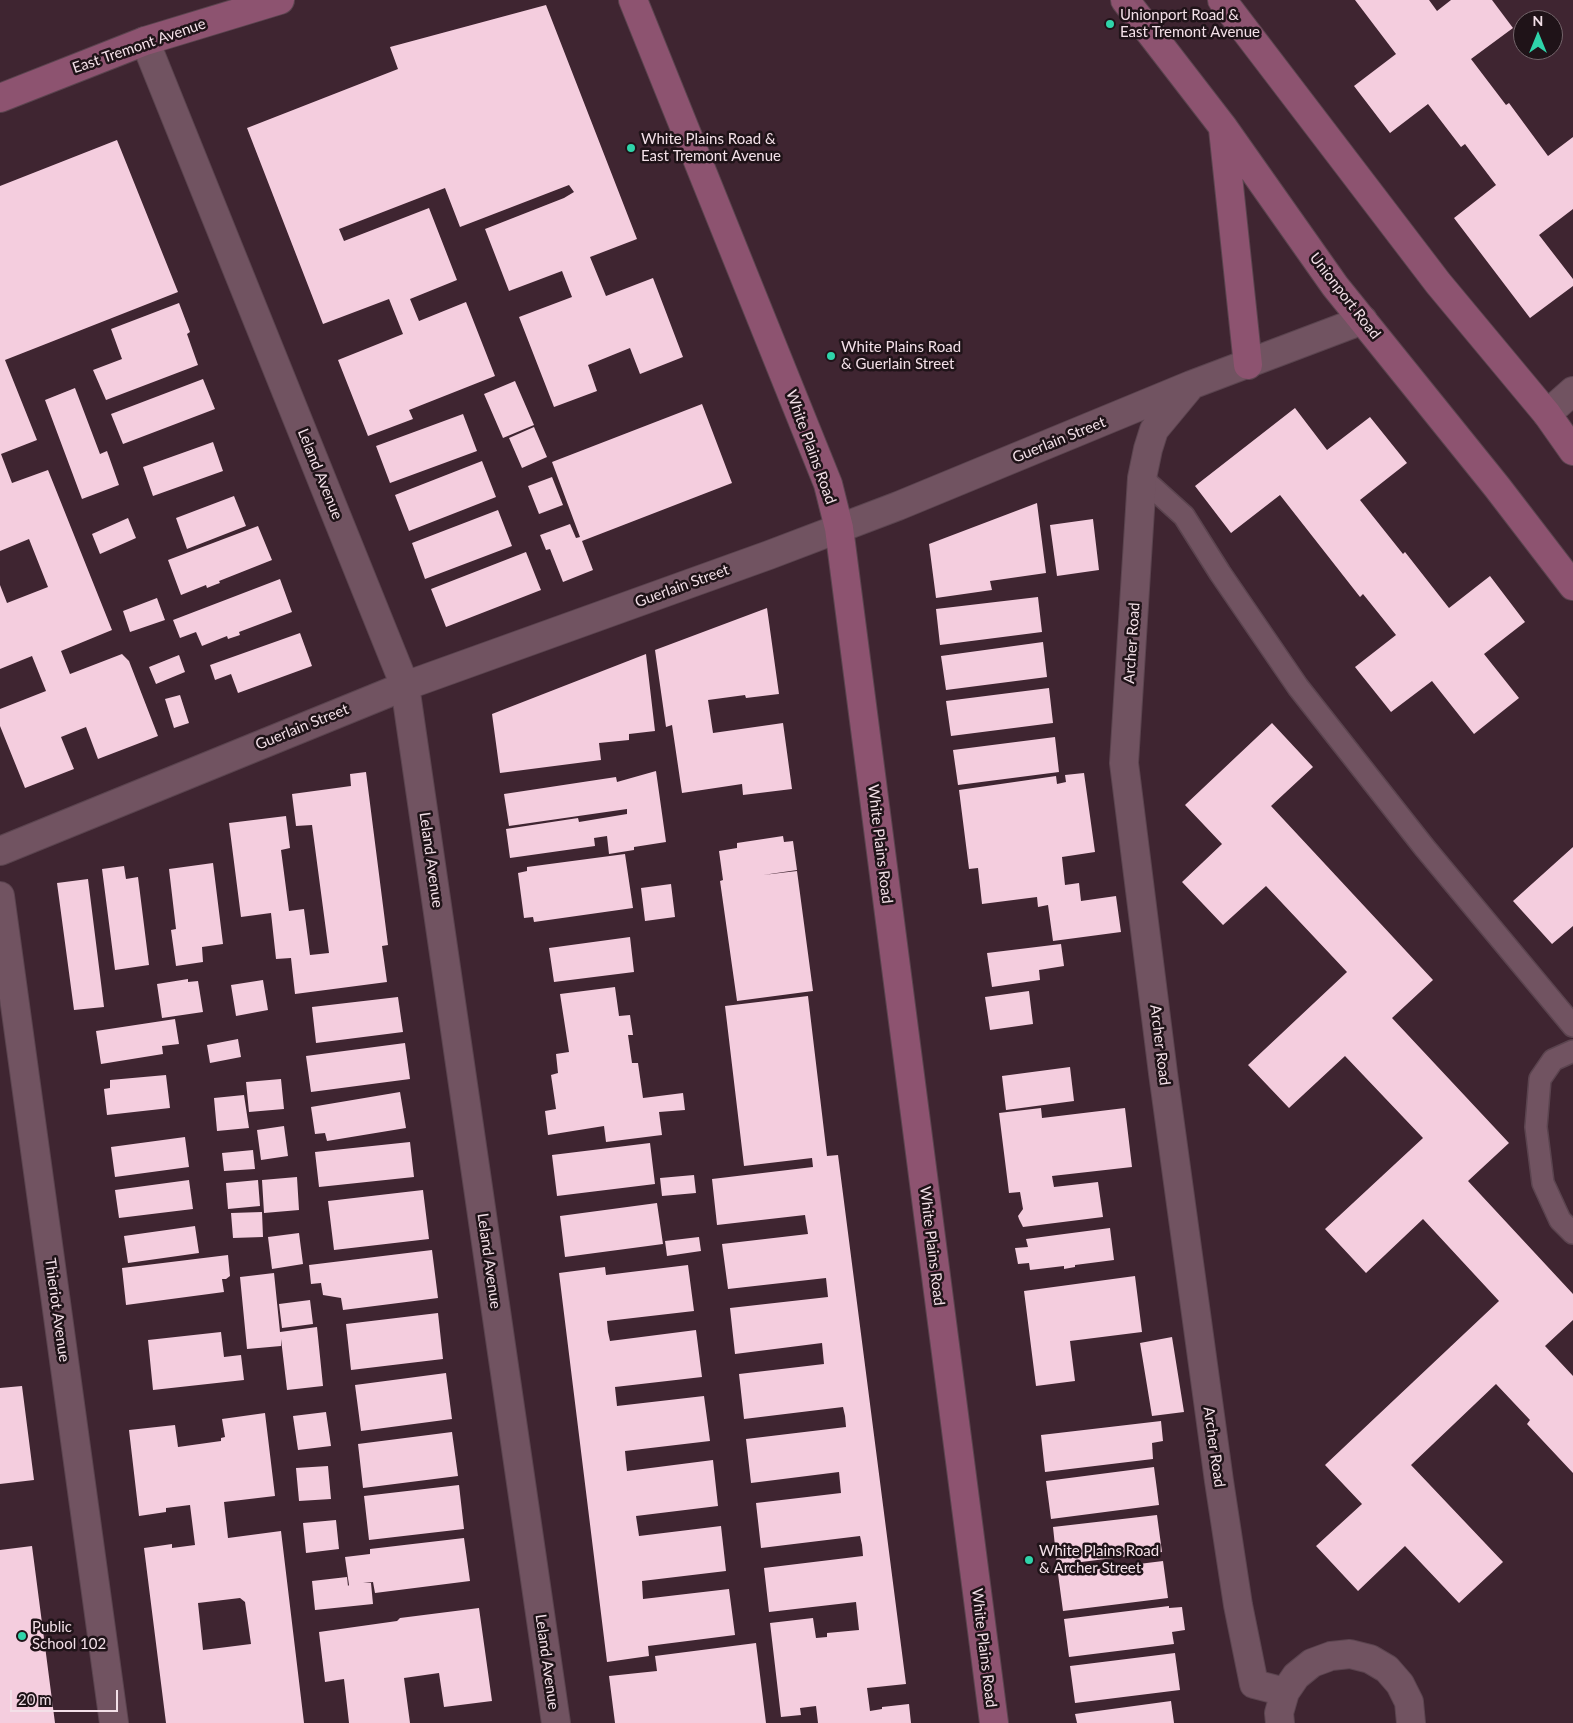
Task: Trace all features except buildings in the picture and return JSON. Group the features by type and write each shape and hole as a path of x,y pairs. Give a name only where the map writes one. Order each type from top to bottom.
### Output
{"main road":[{"name":"East Tremont Avenue","path":"0,98 145,41 280,0"},
{"name":"White Plains Road","path":"633,0 828,484 839,528 994,1723"},
{"name":"Unionport Road","path":"1125,0 1223,127 1335,286 1497,487 1573,586"},
{"path":"1222,0 1438,283 1546,414 1573,451"},
{"path":"1223,127 1248,364"}],"street":[{"name":"Leland Avenue","path":"145,41 405,686 556,1723"},
{"name":"Guerlain Street","path":"0,851 405,686 769,555 898,506 1191,385 1363,320"},
{"name":"Archer Road","path":"1191,385 1154,430 1142,478 1124,763 1172,1141 1238,1605 1254,1684 1285,1692"},
{"path":"1546,414 1573,392"},
{"name":"Thieriot Avenue","path":"0,896 114,1723"},
{"path":"1280,1723 1279,1713 1285,1692 1296,1676 1312,1663 1331,1656 1350,1654 1370,1659 1387,1669 1400,1684 1409,1702 1411,1723"}],"lane":[{"path":"1142,478 1184,516 1220,574 1298,688 1424,846 1573,1026"},
{"path":"1573,1051 1553,1060 1540,1079 1536,1127 1543,1182 1560,1220 1573,1233"}],"place":[{"name":"Unionport Road & East Tremont Avenue","path":"1110,24"},
{"name":"White Plains Road & East Tremont Avenue","path":"631,148"},
{"name":"White Plains Road & Guerlain Street","path":"831,356"},
{"name":"White Plains Road & Archer Street","path":"1029,1560"},
{"name":"Public School 102","path":"22,1636"}]}
